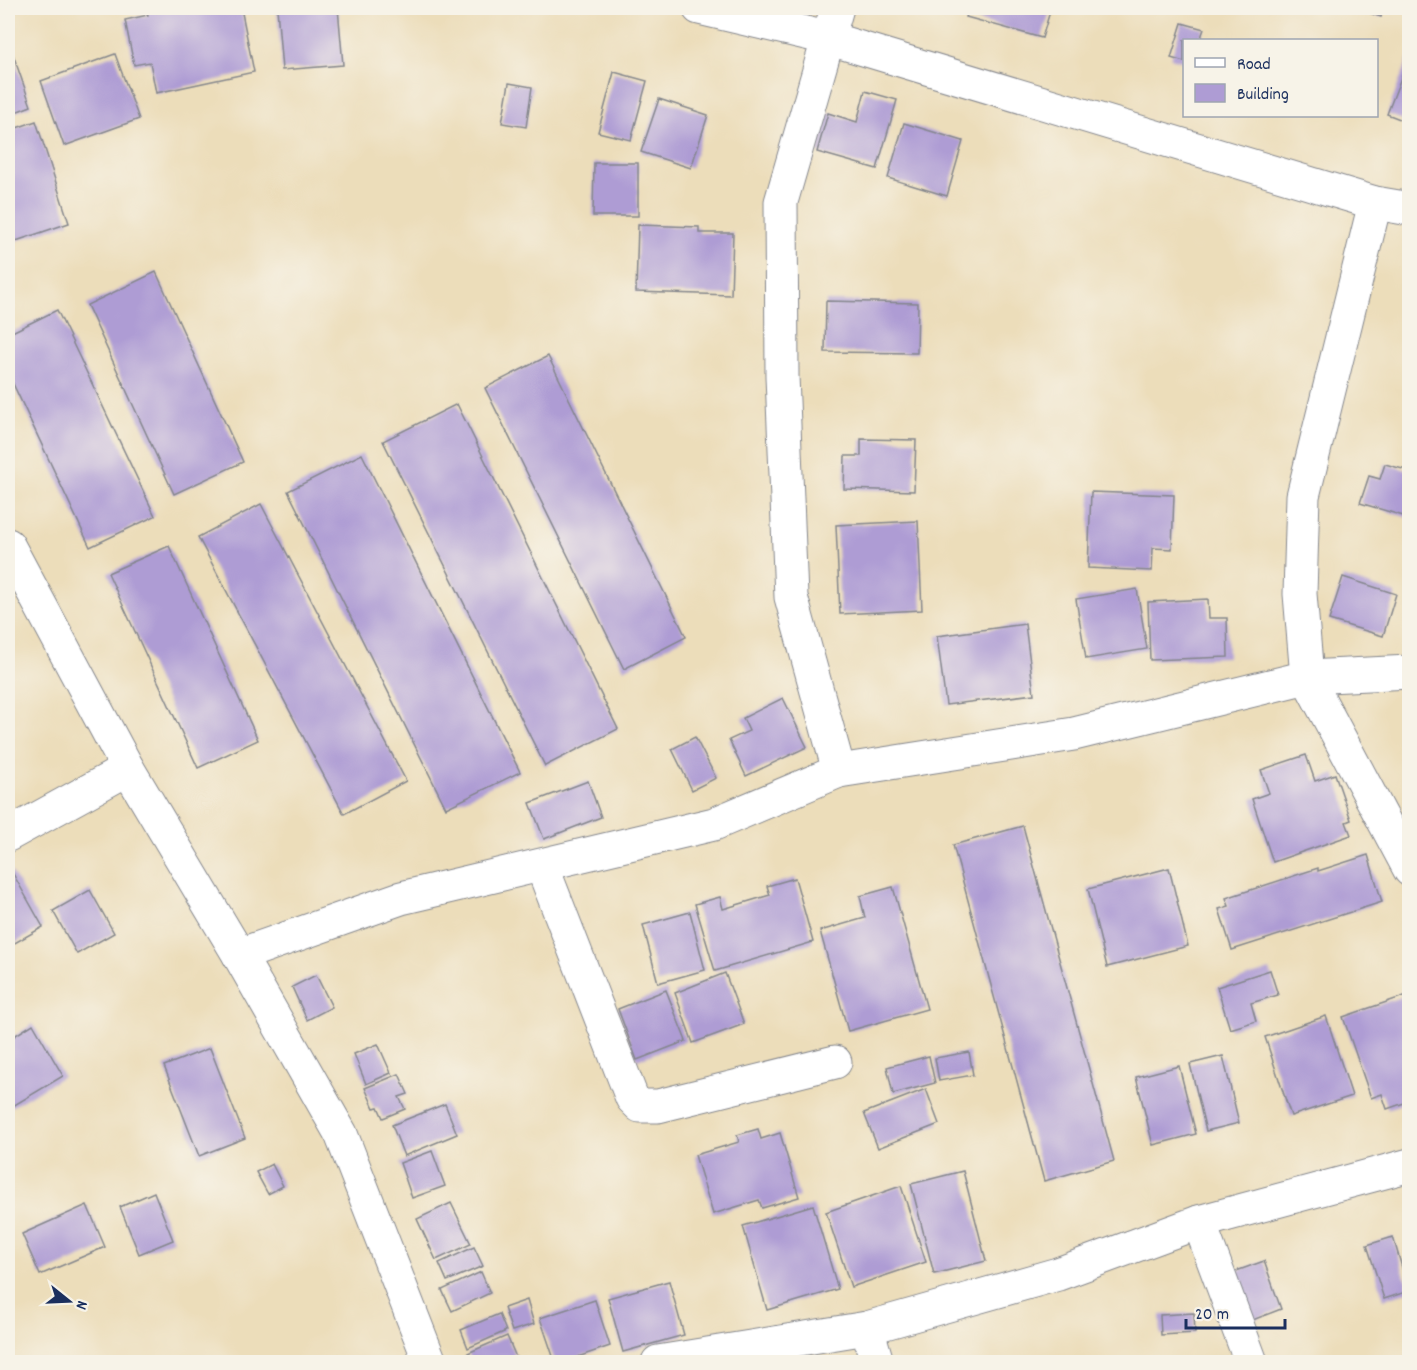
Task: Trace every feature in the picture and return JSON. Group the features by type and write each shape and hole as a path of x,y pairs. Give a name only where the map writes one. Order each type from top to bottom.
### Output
{"street":[{"path":"699,8 832,23 1375,203 1410,209"},
{"path":"832,23 781,202 783,376 791,597 839,771"},
{"path":"1375,203 1303,496 1300,594 1307,677 1410,870"},
{"path":"8,545 128,769 239,955 341,1134 430,1362"},
{"path":"239,955 400,898 714,824 839,771 1074,734 1307,677 1410,672"},
{"path":"8,835 128,769"},
{"path":"542,866 632,1098 640,1106 658,1106 835,1062"},
{"path":"658,1362 867,1328 1058,1274 1199,1222 1410,1166"},
{"path":"1199,1222 1251,1362"},
{"path":"867,1328 877,1362"}],"building":[{"path":"146,8 241,8 254,72 156,93 150,62 134,65 125,20 148,15"},
{"path":"277,8 338,8 343,65 282,70"},
{"path":"969,8 1051,8 1042,38 966,17"},
{"path":"1355,8 1384,8 1381,17"},
{"path":"1182,23 1204,29 1200,39 1183,39 1183,62 1171,58"},
{"path":"8,40 31,106 8,115"},
{"path":"115,54 139,119 64,146 41,81"},
{"path":"1410,57 1410,123 1387,114"},
{"path":"614,72 647,81 631,140 598,132"},
{"path":"509,83 532,87 526,127 502,123"},
{"path":"865,91 897,100 877,169 817,152 828,113 857,122"},
{"path":"659,99 708,115 691,168 641,152"},
{"path":"36,121 69,223 16,241 8,215 8,131"},
{"path":"904,123 963,141 947,196 888,178"},
{"path":"594,163 638,163 638,216 593,216"},
{"path":"638,225 699,227 699,233 733,233 731,295 636,292"},
{"path":"156,272 243,462 174,494 87,305"},
{"path":"826,301 918,303 917,353 825,352"},
{"path":"57,310 155,516 90,547 8,373 8,334"},
{"path":"548,356 686,637 624,669 485,388"},
{"path":"457,404 618,729 545,766 383,441"},
{"path":"861,439 916,440 914,491 844,489 845,456 861,456"},
{"path":"362,454 520,772 446,808 288,491"},
{"path":"1385,464 1410,471 1410,518 1360,503 1369,476 1380,479"},
{"path":"1091,492 1174,495 1172,549 1153,548 1152,571 1088,568"},
{"path":"261,504 406,781 344,814 198,537"},
{"path":"918,521 922,610 840,614 836,525"},
{"path":"169,546 258,740 198,768 108,573"},
{"path":"1343,577 1396,594 1383,636 1329,620"},
{"path":"1137,589 1147,649 1086,659 1076,599"},
{"path":"1208,599 1209,618 1227,618 1228,657 1150,660 1148,602"},
{"path":"1025,624 1034,694 946,705 937,636"},
{"path":"783,698 807,747 746,776 729,740 749,731 743,718"},
{"path":"695,737 716,778 692,790 672,749"},
{"path":"1306,755 1315,781 1335,774 1351,820 1346,822 1351,835 1273,862 1252,799 1269,793 1261,770"},
{"path":"588,781 601,817 544,839 530,803"},
{"path":"1023,826 1114,1161 1044,1181 953,845"},
{"path":"1368,855 1382,902 1232,950 1219,909 1229,906 1226,898 1318,868 1318,871"},
{"path":"1169,868 1188,946 1107,967 1088,889"},
{"path":"12,872 43,927 13,944 8,935 8,874"},
{"path":"795,878 813,942 715,971 695,904 720,897 723,909 770,895 767,886"},
{"path":"893,887 927,1009 848,1031 820,931 865,918 860,896"},
{"path":"90,890 114,933 77,954 53,911"},
{"path":"690,912 705,970 658,983 643,925"},
{"path":"1270,970 1278,995 1251,1003 1256,1021 1230,1029 1217,987"},
{"path":"725,973 744,1024 693,1043 675,993"},
{"path":"316,975 332,1007 307,1020 292,987"},
{"path":"666,990 686,1041 637,1060 618,1009"},
{"path":"1410,994 1410,1101 1387,1109 1382,1094 1371,1098 1343,1017"},
{"path":"1326,1016 1352,1096 1291,1116 1265,1037"},
{"path":"33,1024 63,1076 8,1109 8,1040"},
{"path":"378,1044 391,1073 366,1084 354,1054"},
{"path":"210,1048 245,1138 199,1156 164,1066"},
{"path":"969,1052 973,1075 939,1081 935,1058"},
{"path":"929,1056 935,1083 893,1094 887,1067"},
{"path":"1223,1056 1239,1123 1206,1131 1190,1064"},
{"path":"1179,1066 1196,1134 1153,1145 1136,1077"},
{"path":"399,1074 408,1094 399,1097 405,1109 383,1118 378,1107 374,1108 365,1088"},
{"path":"926,1089 939,1124 878,1148 864,1113"},
{"path":"445,1104 457,1134 404,1156 392,1125"},
{"path":"758,1129 761,1139 780,1133 799,1197 762,1208 759,1200 713,1214 695,1155 739,1142 737,1135"},
{"path":"432,1151 445,1186 412,1198 400,1163"},
{"path":"272,1164 283,1186 268,1194 256,1172"},
{"path":"963,1171 986,1261 934,1274 911,1184"},
{"path":"901,1186 926,1262 851,1287 826,1212"},
{"path":"154,1192 173,1240 139,1254 120,1207"},
{"path":"451,1203 471,1244 436,1260 417,1219"},
{"path":"87,1205 105,1247 40,1275 22,1234"},
{"path":"813,1205 838,1289 767,1310 743,1226"},
{"path":"1393,1237 1409,1291 1384,1299 1367,1245"},
{"path":"474,1247 483,1266 447,1281 439,1263"},
{"path":"1264,1261 1281,1309 1245,1323 1228,1274"},
{"path":"481,1272 490,1293 452,1311 442,1290"},
{"path":"669,1281 684,1335 623,1352 608,1298"},
{"path":"527,1300 534,1324 512,1331 504,1308"},
{"path":"595,1300 610,1346 563,1362 555,1362 540,1318"},
{"path":"1194,1313 1195,1333 1161,1335 1160,1315"},
{"path":"499,1314 506,1331 468,1348 461,1330"},
{"path":"507,1336 518,1362 472,1362 468,1353"}]}
